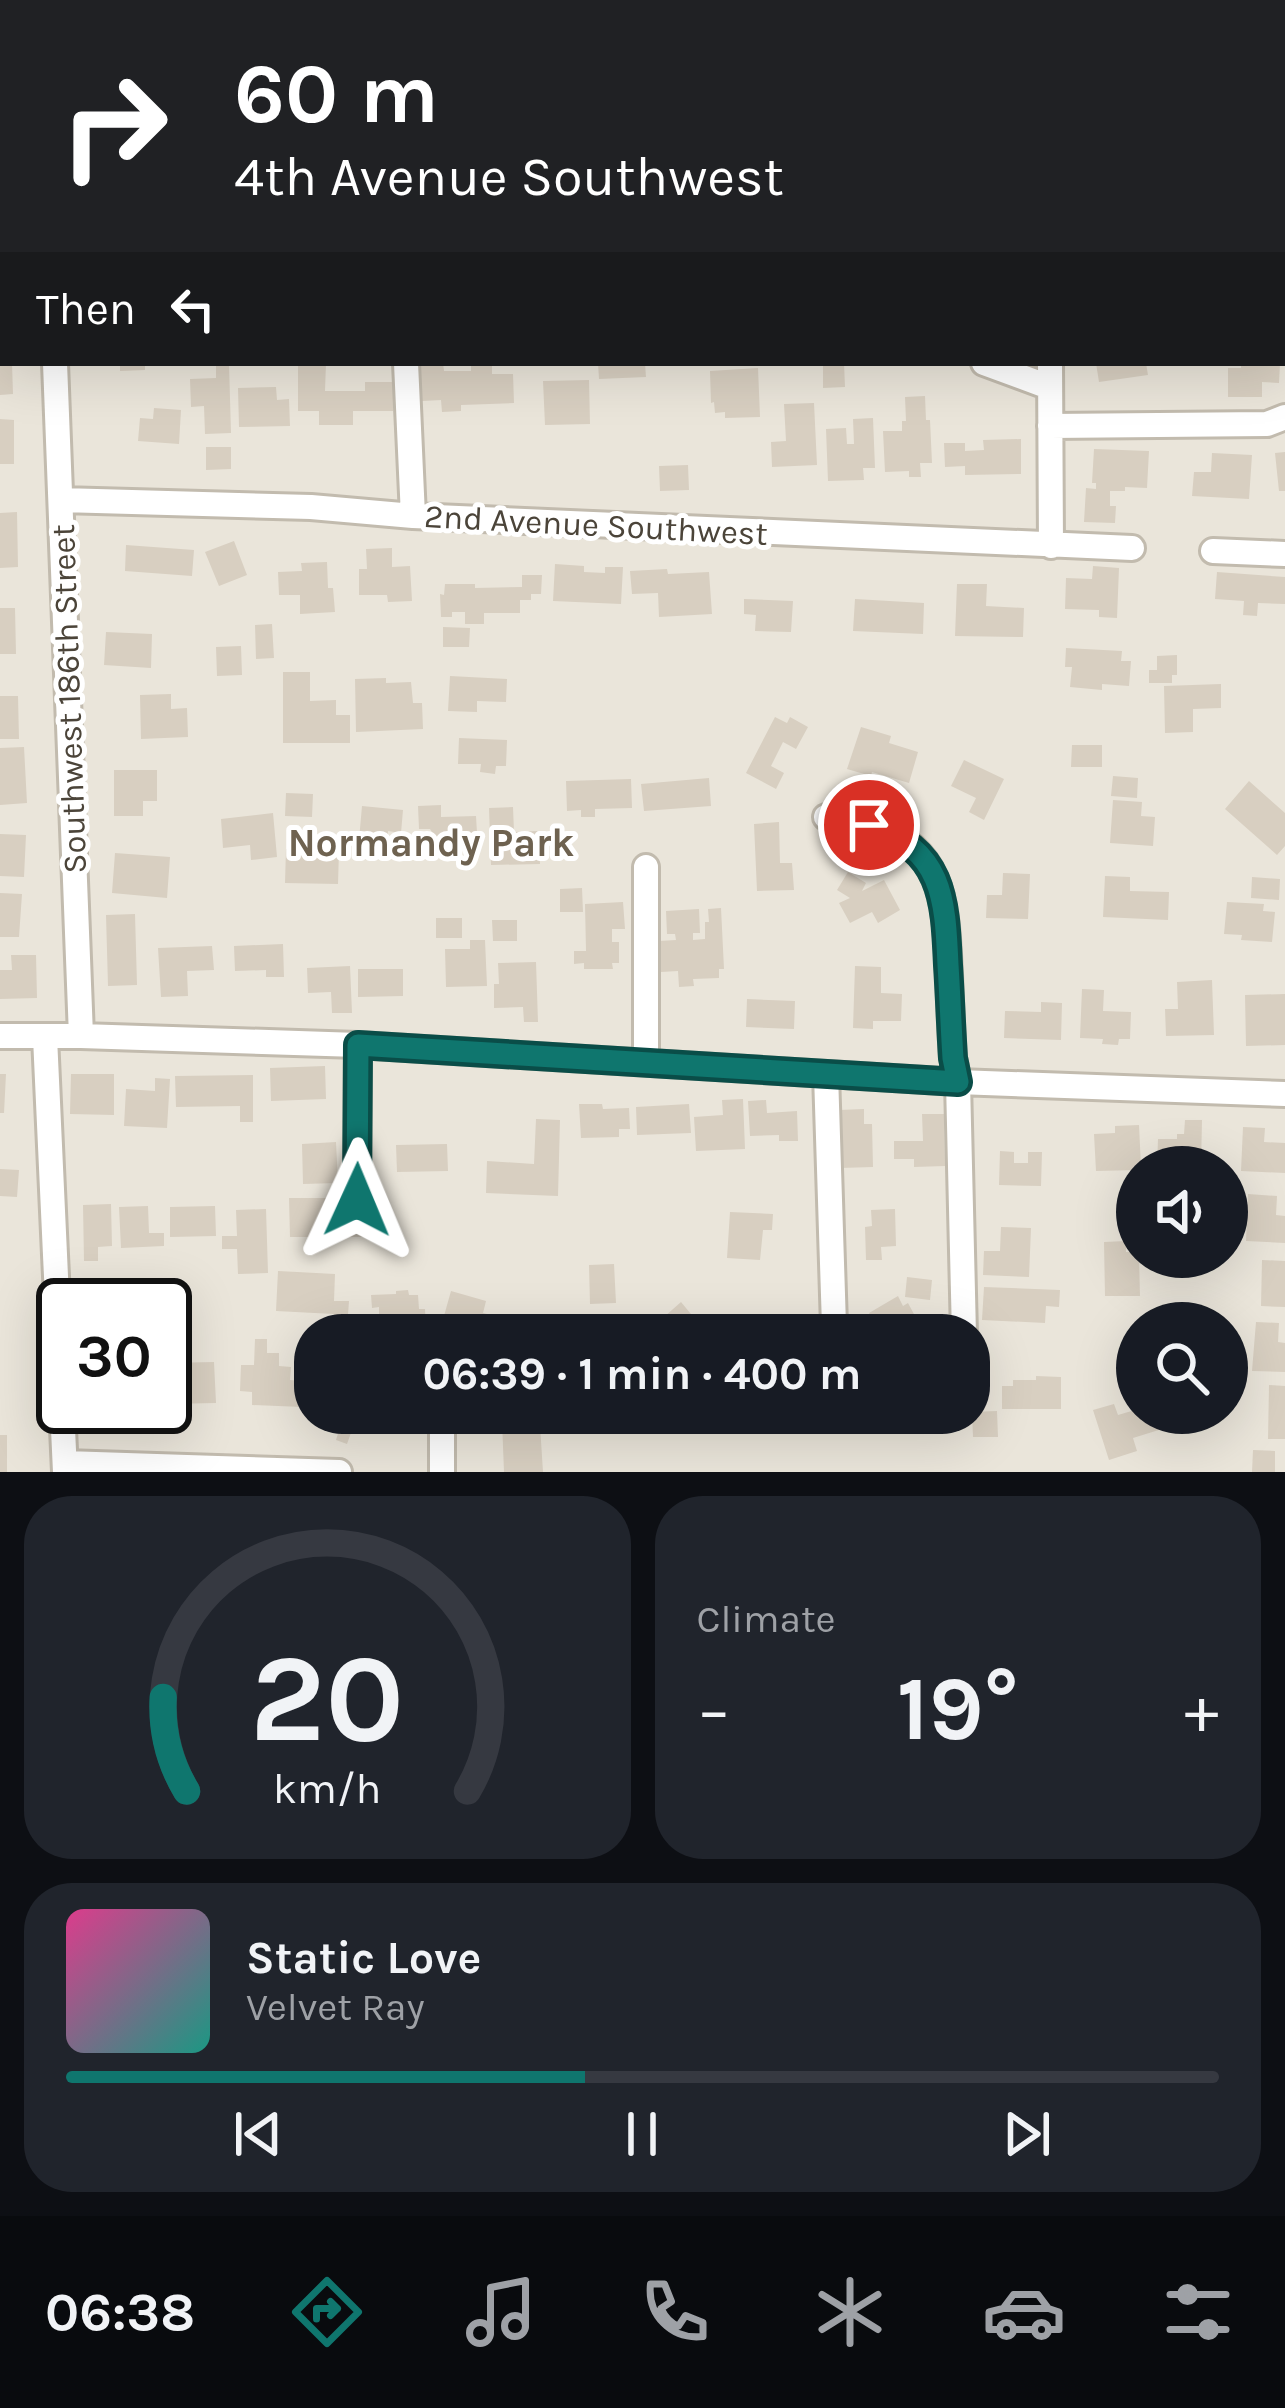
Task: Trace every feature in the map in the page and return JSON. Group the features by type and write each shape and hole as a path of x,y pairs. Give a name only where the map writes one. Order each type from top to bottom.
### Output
{"street":[{"name":"Southwest 186th Street","path":"55,366 81,1036"},
{"path":"406,366 412,516"},
{"path":"1000,366 1050,375 1051,546"},
{"path":"1050,426 1267,424 1285,417"},
{"name":"2nd Avenue Southwest","path":"61,500 311,507 412,516 1132,548"},
{"path":"1213,551 1285,554"},
{"path":"826,818 891,832 926,860 937,879 946,915 958,1082 964,1314"},
{"path":"646,867 646,1063"},
{"path":"0,1036 358,1045 958,1082 1285,1094"},
{"path":"45,1037 65,1468 339,1472"},
{"path":"357,1200 358,1045"},
{"path":"826,1074 834,1314"},
{"path":"442,1434 442,1472"}],"shaded area":[{"path":"0,366 1285,366 1285,1472 0,1472"}],"building":[{"path":"0,366 12,366 13,394 0,395"},
{"path":"120,366 145,366 145,370 120,371"},
{"path":"216,366 229,366 231,433 205,434 204,406 191,407 190,379 216,378"},
{"path":"298,366 326,366 325,391 365,391 365,382 394,382 393,411 353,411 353,425 319,425 319,411 298,411"},
{"path":"416,366 471,371 471,366 492,366 492,374 513,374 514,403 461,405 461,411 442,412 441,400 422,401 421,386 417,386"},
{"path":"598,366 645,366 646,377 599,379"},
{"path":"823,366 844,366 845,387 823,388"},
{"path":"1096,366 1146,366 1148,375 1099,382"},
{"path":"1280,366 1279,383 1262,382 1262,397 1228,397 1228,368"},
{"path":"758,368 760,417 725,418 725,412 715,413 710,371"},
{"path":"589,380 590,424 545,425 543,381"},
{"path":"276,387 277,400 289,399 290,426 239,427 238,388"},
{"path":"925,396 932,463 920,463 921,477 909,477 909,471 885,472 883,431 902,431 905,397"},
{"path":"814,403 817,465 772,467 771,442 786,441 784,404"},
{"path":"154,408 181,410 179,444 138,441 140,418 153,419"},
{"path":"873,418 875,468 863,468 864,480 828,481 826,429 846,428 847,444 854,444 853,419"},
{"path":"0,419 14,420 14,464 0,464"},
{"path":"1021,439 1021,474 965,475 965,466 945,467 944,443 965,443 965,451 984,450 983,440"},
{"path":"206,447 231,447 231,469 206,470"},
{"path":"1094,449 1149,451 1147,488 1110,491 1110,506 1116,506 1115,523 1084,522 1086,488 1096,489 1092,483"},
{"path":"1285,452 1285,491 1279,491 1275,453"},
{"path":"1212,453 1252,455 1249,499 1192,496 1194,472 1211,472"},
{"path":"688,465 689,490 660,491 659,466"},
{"path":"17,512 18,567 0,568 0,513"},
{"path":"234,541 247,575 219,586 205,552"},
{"path":"126,545 194,550 192,576 125,571"},
{"path":"392,548 392,567 410,566 412,601 388,602 387,595 359,595 359,569 367,569 366,549"},
{"path":"327,562 335,612 300,614 300,595 279,595 278,572 302,571 301,563"},
{"path":"555,564 605,573 605,567 623,567 621,604 553,601"},
{"path":"1093,566 1119,568 1117,618 1099,617 1099,610 1065,609 1066,578 1092,579"},
{"path":"667,569 668,574 709,572 712,614 659,617 658,593 632,594 630,571"},
{"path":"1217,572 1285,577 1285,604 1258,603 1257,616 1243,615 1244,601 1215,599"},
{"path":"522,575 542,575 541,594 520,600 520,613 484,613 484,624 465,624 465,612 441,617 440,594 444,595 445,584 522,587"},
{"path":"957,584 987,584 986,606 1024,608 1023,637 955,636"},
{"path":"744,599 793,601 791,632 755,631 756,615 744,614"},
{"path":"855,599 924,603 923,634 853,631"},
{"path":"0,608 15,608 16,654 0,654"},
{"path":"272,624 274,658 256,659 255,625"},
{"path":"443,627 470,628 469,647 443,647"},
{"path":"106,632 152,634 151,668 104,665"},
{"path":"241,646 242,675 217,676 216,647"},
{"path":"1066,648 1122,651 1121,661 1131,661 1129,686 1070,687 1072,667 1065,667"},
{"path":"1177,655 1172,683 1149,683 1149,670 1157,670 1157,656"},
{"path":"283,672 310,672 310,701 336,700 336,715 350,715 350,743 283,743"},
{"path":"450,676 507,679 506,702 477,701 477,712 448,711"},
{"path":"386,678 386,683 411,682 413,703 422,703 423,729 356,732 355,679"},
{"path":"1221,684 1221,708 1193,709 1193,732 1165,733 1164,686"},
{"path":"171,694 171,709 187,708 188,737 141,739 140,695"},
{"path":"0,696 18,696 19,739 0,739"},
{"path":"775,717 787,723 790,717 808,727 796,749 783,742 771,766 784,773 776,789 746,773"},
{"path":"861,727 891,736 889,743 918,752 909,783 847,769"},
{"path":"459,738 507,740 506,766 496,766 495,774 480,772 481,764 458,764"},
{"path":"1072,745 1102,745 1102,767 1071,767"},
{"path":"24,747 27,803 0,805 0,748"},
{"path":"964,760 1004,779 984,820 969,812 976,798 951,786"},
{"path":"114,770 157,770 157,801 143,801 143,816 114,816"},
{"path":"1113,776 1138,778 1137,798 1111,796"},
{"path":"709,778 711,806 644,811 641,784"},
{"path":"631,779 632,808 595,809 595,817 581,817 581,810 567,811 566,781"},
{"path":"1249,781 1285,813 1285,846 1277,855 1225,809"},
{"path":"286,793 313,794 312,817 285,816"},
{"path":"1113,800 1142,802 1141,816 1155,817 1153,846 1110,843"},
{"path":"441,805 441,817 476,816 478,850 436,851 430,829 419,829 418,806"},
{"path":"362,806 403,810 401,833 388,831 387,843 359,840"},
{"path":"513,807 514,832 538,831 540,864 491,865 489,808"},
{"path":"273,813 277,857 251,860 250,845 223,848 221,819"},
{"path":"779,822 780,863 792,863 794,890 757,891 754,824"},
{"path":"0,834 26,835 24,877 0,876"},
{"path":"286,849 339,850 338,884 285,883"},
{"path":"115,853 170,857 167,898 112,893"},
{"path":"848,872 866,883 862,891 884,880 900,910 878,923 872,912 850,923 839,903 850,898 837,890"},
{"path":"1003,873 1030,874 1028,919 986,918 987,895 1002,895"},
{"path":"1105,876 1130,877 1130,891 1169,892 1168,920 1103,917"},
{"path":"1252,877 1280,879 1279,900 1251,898"},
{"path":"582,888 583,912 560,912 560,889"},
{"path":"0,893 22,894 19,937 0,937"},
{"path":"623,902 625,929 612,929 612,942 619,942 619,963 612,963 613,969 584,969 584,963 574,964 574,951 586,951 585,904"},
{"path":"1227,902 1264,904 1263,911 1275,912 1272,942 1224,934"},
{"path":"721,908 724,969 719,969 719,978 693,979 694,986 679,987 678,971 661,972 659,941 676,940 675,934 667,934 666,911 699,909 700,933 693,933 693,940 705,939 708,909"},
{"path":"135,914 137,985 108,986 106,915"},
{"path":"436,918 462,918 462,938 436,938"},
{"path":"492,920 517,920 517,941 493,941"},
{"path":"470,940 485,940 487,986 446,987 445,949 470,949"},
{"path":"283,944 284,977 266,977 266,970 235,971 234,946"},
{"path":"212,946 214,970 187,971 188,996 161,997 158,948"},
{"path":"11,955 36,955 37,998 0,999 0,970 12,970"},
{"path":"536,962 538,1022 524,1022 523,1007 494,1008 498,963"},
{"path":"350,966 352,1013 332,1013 331,992 308,993 307,968"},
{"path":"855,966 881,967 881,993 902,994 901,1021 873,1021 873,1029 853,1028"},
{"path":"358,969 403,969 403,996 358,997"},
{"path":"1212,980 1214,1035 1166,1036 1165,1009 1178,1009 1177,982"},
{"path":"1082,989 1104,990 1103,1011 1131,1012 1130,1039 1119,1039 1118,1045 1080,1038"},
{"path":"1285,994 1285,1045 1246,1046 1245,995"},
{"path":"747,999 795,1001 794,1029 746,1027"},
{"path":"1041,1002 1062,1003 1061,1040 1004,1038 1005,1011 1041,1012"},
{"path":"325,1066 326,1099 271,1101 270,1068"},
{"path":"0,1074 6,1074 4,1113 0,1113"},
{"path":"71,1074 114,1074 114,1115 70,1114"},
{"path":"253,1075 253,1122 240,1122 240,1106 176,1107 175,1076"},
{"path":"155,1078 170,1079 167,1128 124,1126 126,1089 155,1091"},
{"path":"743,1099 745,1149 696,1151 694,1117 723,1115 722,1100"},
{"path":"766,1100 767,1113 797,1111 798,1141 779,1141 779,1135 750,1136 748,1101"},
{"path":"579,1104 629,1108 630,1129 619,1129 619,1137 581,1138"},
{"path":"689,1104 691,1133 637,1135 636,1107"},
{"path":"864,1109 864,1124 872,1124 873,1167 840,1168 839,1110"},
{"path":"922,1114 944,1114 945,1166 914,1167 914,1159 894,1159 894,1141 923,1141"},
{"path":"536,1119 560,1120 558,1196 486,1193 487,1161 534,1164"},
{"path":"1185,1120 1202,1120 1201,1146 1158,1146 1158,1139 1184,1134"},
{"path":"1139,1125 1140,1146 1116,1146 1116,1171 1096,1171 1094,1134 1115,1133 1115,1126"},
{"path":"1243,1127 1265,1128 1264,1142 1285,1143 1285,1173 1248,1171 1248,1146 1242,1146"},
{"path":"336,1142 338,1183 303,1184 302,1144"},
{"path":"447,1144 448,1171 397,1172 396,1145"},
{"path":"1000,1151 1014,1152 1014,1163 1028,1163 1028,1152 1042,1152 1041,1186 999,1185"},
{"path":"0,1169 19,1170 17,1197 0,1196"},
{"path":"1248,1194 1277,1196 1276,1215 1285,1216 1285,1243 1248,1241"},
{"path":"289,1198 327,1198 326,1211 363,1211 364,1237 290,1237"},
{"path":"111,1204 112,1246 98,1247 98,1261 84,1261 83,1205"},
{"path":"148,1206 149,1233 164,1233 164,1246 121,1248 119,1207"},
{"path":"215,1206 216,1236 170,1237 170,1207"},
{"path":"266,1209 268,1273 238,1274 237,1249 222,1249 222,1236 237,1236 236,1210"},
{"path":"895,1209 896,1246 881,1247 882,1260 866,1260 865,1227 872,1226 871,1210"},
{"path":"730,1212 773,1214 772,1230 763,1230 760,1260 727,1258"},
{"path":"1001,1227 1031,1228 1029,1277 983,1275 984,1251 1000,1251"},
{"path":"1116,1241 1116,1278 1140,1278 1140,1296 1105,1296 1104,1242"},
{"path":"1262,1260 1285,1261 1285,1307 1261,1306"},
{"path":"614,1264 616,1303 590,1304 589,1265"},
{"path":"278,1271 335,1274 334,1301 349,1301 348,1314 276,1311"},
{"path":"907,1277 932,1280 930,1300 905,1297"},
{"path":"984,1287 1060,1290 1059,1307 1046,1306 1045,1323 990,1320 990,1314 982,1314"},
{"path":"396,1291 418,1295 419,1309 425,1309 425,1314 379,1314 379,1307 372,1308 371,1295"},
{"path":"451,1291 486,1301 483,1313 487,1314 445,1314"},
{"path":"898,1296 914,1314 870,1314"},
{"path":"681,1302 691,1314 667,1314"},
{"path":"1256,1322 1279,1323 1285,1372 1252,1371"},
{"path":"255,1339 267,1339 267,1353 279,1353 279,1366 291,1367 294,1407 252,1405 252,1392 240,1391 241,1365 254,1365"},
{"path":"192,1362 214,1362 216,1403 192,1404"},
{"path":"1036,1376 1061,1377 1061,1409 1002,1409 1002,1386 1013,1386 1013,1380 1036,1380"},
{"path":"1269,1385 1285,1386 1285,1439 1268,1439"},
{"path":"1114,1404 1116,1434 1146,1434 1133,1438 1137,1451 1109,1460 1093,1410"},
{"path":"990,1411 997,1411 998,1437 973,1437 990,1434"},
{"path":"338,1434 351,1434 347,1444 336,1440"},
{"path":"503,1434 541,1434 543,1472 504,1472"},
{"path":"0,1435 7,1435 7,1472 0,1472"},
{"path":"1253,1450 1275,1451 1275,1472 1252,1472"}],"district":[{"name":"Normandy Park","path":"431,842"}],"route":[{"path":"357,1200 358,1045 958,1082 944,899 926,860 891,832 869,825"}]}
